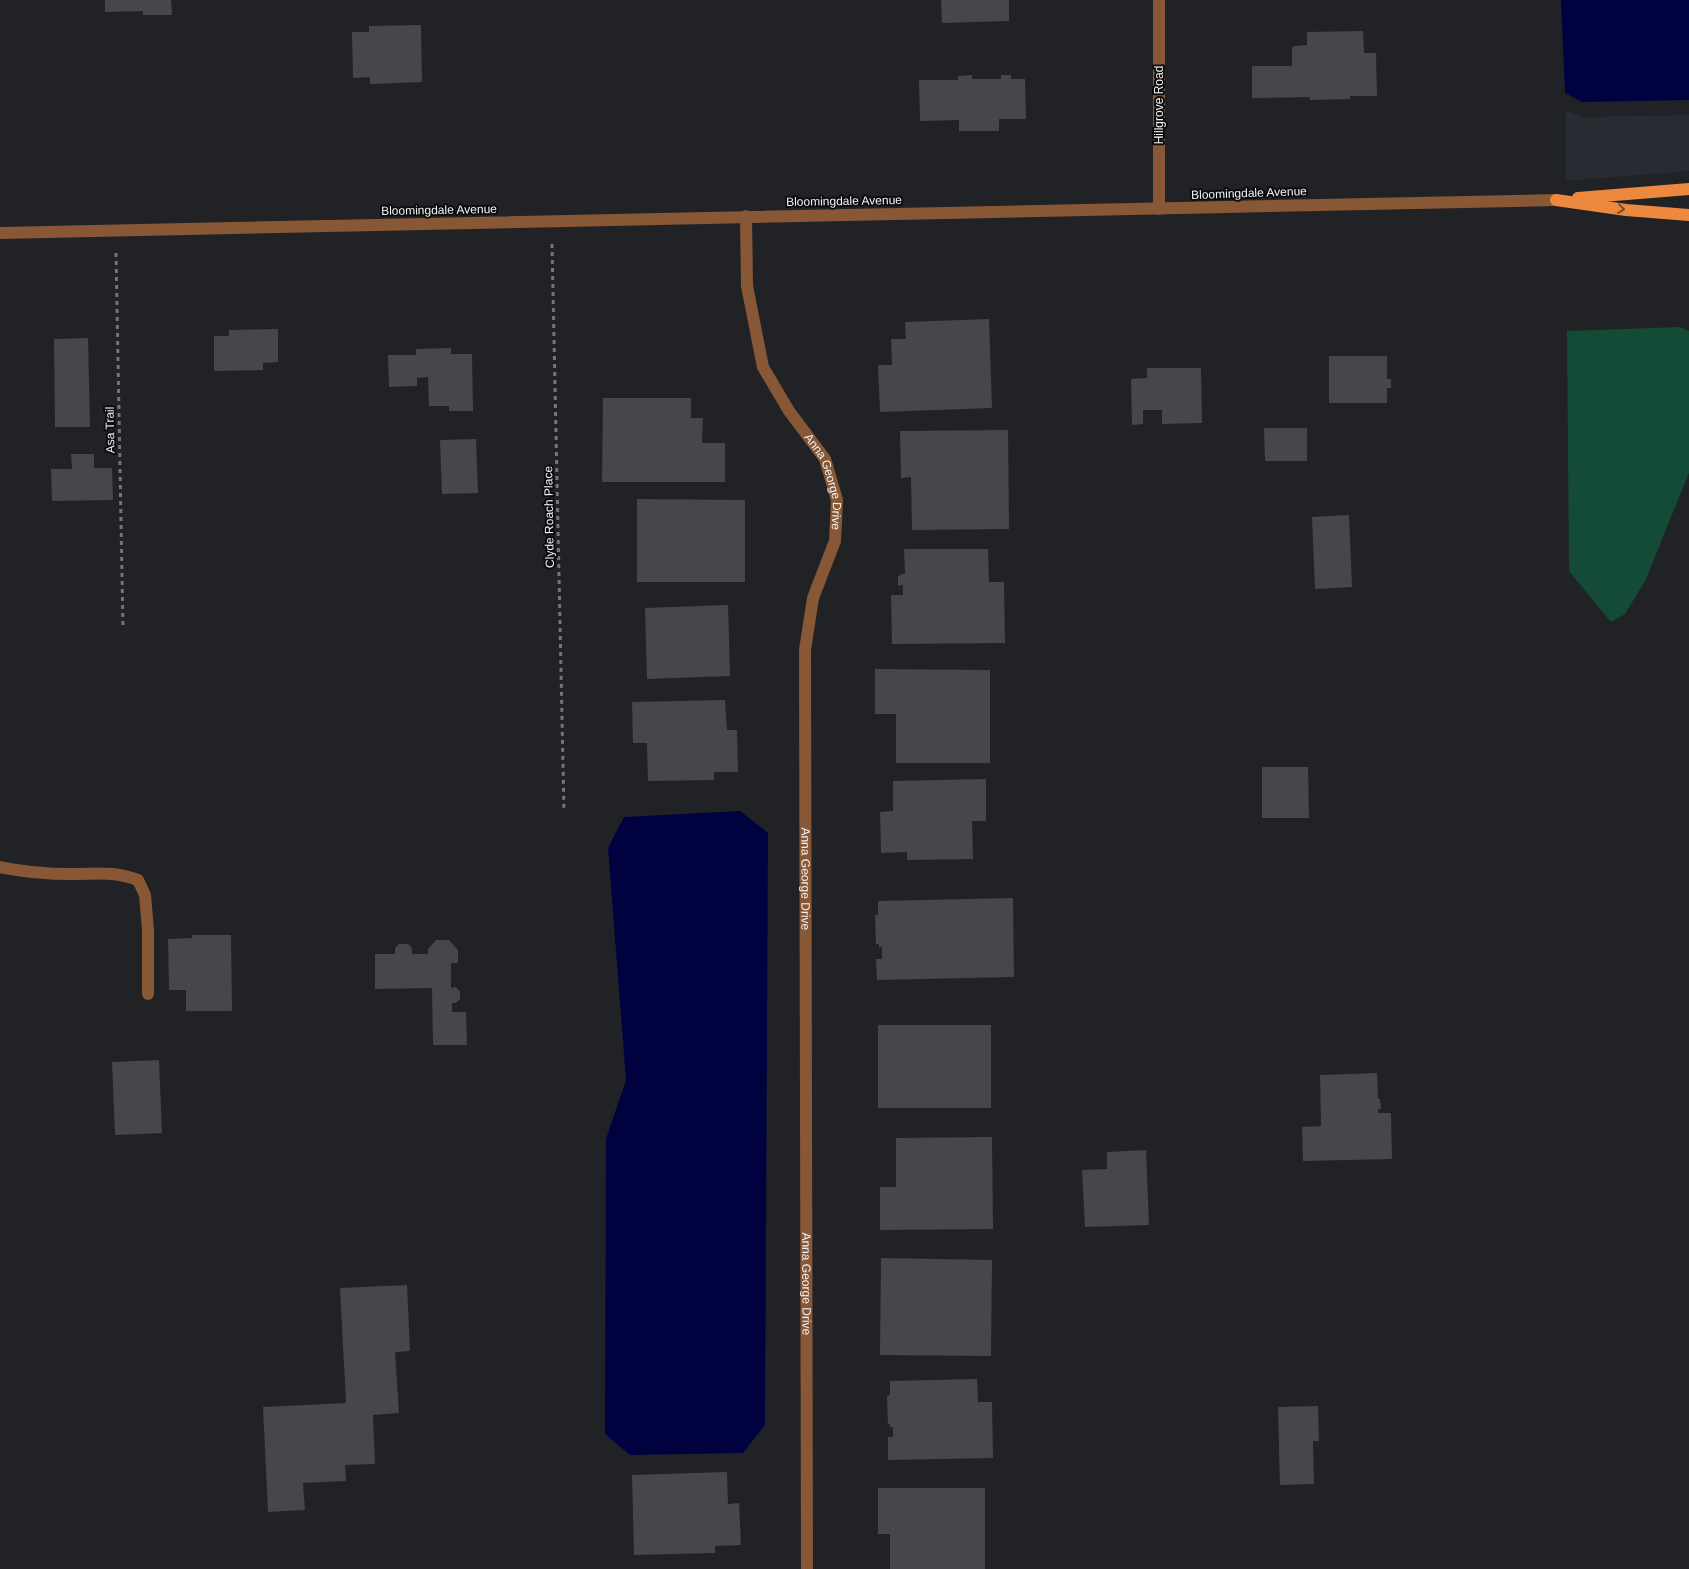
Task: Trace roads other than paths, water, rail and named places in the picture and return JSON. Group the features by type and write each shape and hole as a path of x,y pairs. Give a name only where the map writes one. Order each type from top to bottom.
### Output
{"main road":[{"name":"Bloomingdale Avenue","path":"1556,200 1689,189"},
{"path":"1556,200 1626,210 1689,215"}],"street":[{"name":"Hillgrove Road","path":"1159,0 1159,209"},
{"name":"Bloomingdale Avenue","path":"0,233 1556,200"},
{"name":"Anna George Drive","path":"746,216 747,286 763,367 789,411 825,458 837,500 835,541 813,598 805,650 807,1569"},
{"path":"0,867 31,872 108,873 126,875 138,880 145,895 148,930 148,994"}]}
